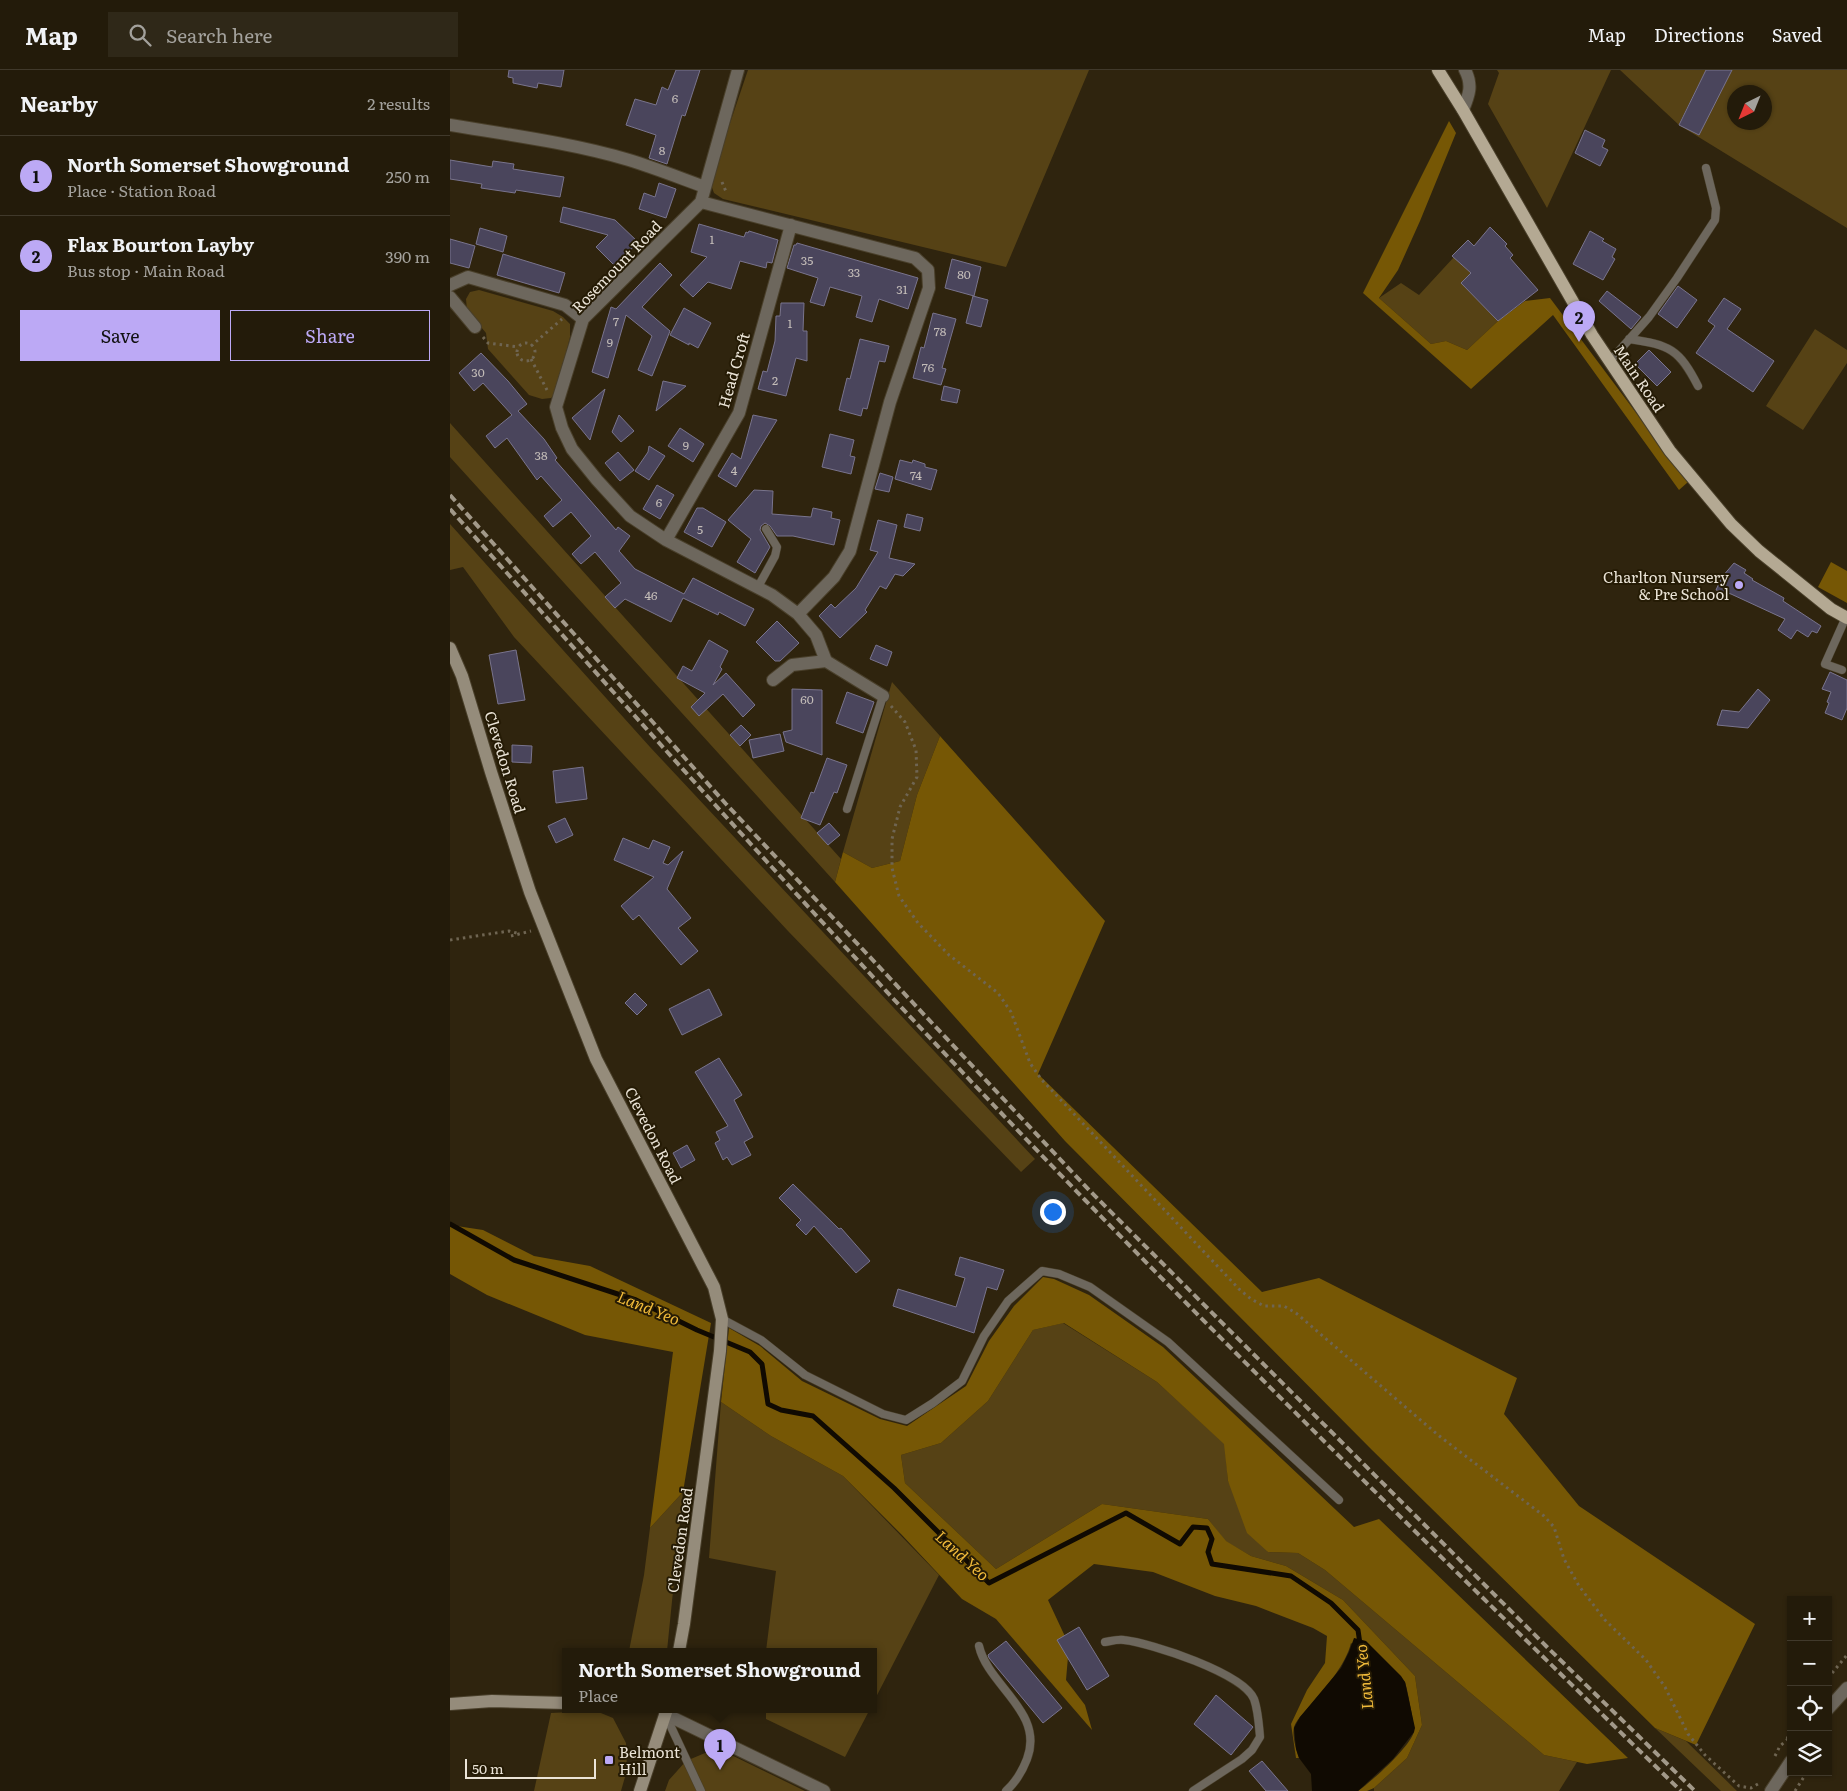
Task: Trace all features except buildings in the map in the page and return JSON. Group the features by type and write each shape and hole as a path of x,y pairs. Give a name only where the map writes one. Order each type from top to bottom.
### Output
{"main road":[{"name":"Main Road","path":"1438,70 1463,110 1592,336 1670,451 1731,524 1824,603 1847,618"},
{"name":"Clevedon Road","path":"450,648 462,676 530,892 593,1051 714,1287 722,1324 720,1351 680,1648"},
{"path":"450,1704 492,1701 562,1702"},
{"path":"640,1791 665,1713"}],"street":[{"path":"738,70 701,202 791,224 915,258 928,270 929,288 890,402 850,551 834,577 798,614"},
{"path":"1463,110 1470,92 1470,79 1465,70"},
{"path":"450,125 598,152 630,160 705,187"},
{"name":"Rosemount Road","path":"556,407 583,319 701,202"},
{"name":"Head Croft","path":"666,540 739,413 791,224"},
{"path":"450,285 468,277 564,304 583,319"},
{"path":"450,298 475,327"},
{"path":"556,407 562,428 572,449 630,516 666,540 772,595 798,614 816,635 826,661 883,696"},
{"path":"773,680 792,665 826,661"},
{"path":"1832,1705 1847,1688"},
{"path":"670,1713 824,1791"},
{"path":"1767,1786 1787,1765"}],"lane":[{"path":"1610,361 1649,316 1677,278 1715,220 1716,208 1706,168"},
{"path":"1629,339 1666,346 1687,366 1698,386"},
{"path":"758,587 775,556 776,547 766,529"},
{"path":"1842,670 1825,664 1847,618"},
{"path":"847,809 883,696"},
{"path":"722,1324 760,1340 805,1375 883,1414 906,1420 962,1381 984,1336 1008,1301 1042,1271 1059,1274 1090,1287 1168,1342 1339,1500"},
{"path":"1105,1642 1122,1639 1162,1648 1216,1670 1240,1684 1254,1698 1260,1737 1252,1750 1242,1759 1193,1791"},
{"path":"979,1646 988,1667 1014,1700 1028,1724 1030,1750 1024,1769 1006,1791"},
{"path":"667,1713 701,1791"}],"path":[{"path":"531,346 571,310"},
{"path":"488,343 519,347 526,344 531,346 534,352 531,359"},
{"path":"519,347 517,352 519,358 523,361 531,359"},
{"path":"531,359 556,407"},
{"path":"883,696 905,722 916,750 916,777 900,807 892,839 892,868 899,896 918,923 949,955 998,993 1011,1012 1030,1063 1041,1079 1239,1289 1251,1299 1264,1306 1284,1306 1296,1313 1438,1435 1544,1516 1554,1528 1564,1559 1579,1586 1605,1620 1646,1660 1666,1687 1688,1734 1705,1755 1739,1786 1752,1788 1767,1786"},
{"path":"450,940 509,931 520,934 511,936"},
{"path":"1832,1673 1847,1655"},
{"path":"1771,1764 1780,1746 1787,1741"},
{"path":"1794,1791 1804,1776"}],"shaded area":[{"path":"748,70 1089,70 1006,267 723,199 714,193 710,182"},
{"path":"1497,70 1611,70 1547,208 1488,104 1499,73"},
{"path":"1620,70 1706,70 1679,124 1699,134 1732,70 1847,70 1847,228 1679,125"},
{"path":"1449,121 1456,133 1398,270 1379,298 1431,344 1446,341 1467,350 1498,321 1525,301 1550,298 1688,482 1679,490 1553,315 1471,389 1363,293"},
{"path":"1454,257 1471,273 1461,283 1498,321 1467,350 1446,341 1431,344 1379,298 1401,283 1419,295"},
{"path":"479,290 553,311 570,324 570,337 556,393 551,398 542,399 529,395 488,349 486,333 467,310 466,299 470,292"},
{"path":"1815,329 1847,350 1847,363 1803,430 1766,406"},
{"path":"450,423 841,859 835,882 450,457"},
{"path":"450,524 650,747 1035,1159 1021,1172 788,931 514,637 463,567 450,570"},
{"path":"1831,562 1847,571 1847,603 1818,587"},
{"path":"892,682 940,736 917,795 900,861 872,868 843,852"},
{"path":"940,736 1105,921 1038,1074 1262,1292 1319,1278 1517,1378 1504,1414 1579,1506 1755,1624 1696,1745 1655,1728 1372,1450 1065,1141 835,882 843,852 872,868 900,861 917,795"},
{"path":"450,1225 483,1230 534,1256 590,1266 711,1323 683,1492 650,1528 673,1352 585,1335 487,1295 450,1274"},
{"path":"1043,1277 1054,1279 1089,1295 1163,1347 1354,1527 1379,1519 1628,1758 1587,1764 1544,1755 1325,1570 1298,1553 1268,1552 1247,1533 1228,1481 1224,1444 1157,1382 1064,1323 1033,1330 988,1401 941,1443 901,1455 905,1483 996,1569 1102,1504 1208,1519 1226,1541 1251,1556 1286,1566 1343,1600 1415,1676 1422,1725 1407,1758 1374,1788 1367,1791 1358,1791 1381,1772 1405,1747 1414,1732 1412,1716 1405,1682 1351,1643 1345,1659 1335,1674 1295,1724 1294,1739 1299,1758 1296,1758 1291,1724 1307,1690 1325,1663 1327,1636 1313,1628 1256,1606 1215,1596 1153,1572 1094,1564 1048,1600 1069,1645 1066,1680 1085,1705 1092,1730 996,1619 962,1599 843,1476 771,1436 721,1402 729,1328 760,1346 802,1381 880,1419 907,1426 966,1386 989,1341 1014,1306"},
{"path":"1063,1323 1157,1382 1225,1444 1228,1481 1268,1552 1298,1553 1325,1570 1544,1755 1577,1762 1559,1791 1374,1791 1374,1788 1407,1758 1422,1725 1415,1676 1343,1600 1286,1566 1251,1556 1225,1541 1208,1519 1102,1504 996,1569 905,1483 901,1455 941,1443 988,1401 1033,1330"},
{"path":"721,1402 771,1436 843,1476 939,1575 877,1695 877,1648 766,1648 776,1571 709,1558"},
{"path":"683,1492 667,1648 630,1648 644,1575 650,1528"},
{"path":"551,1713 601,1713 613,1718 626,1743 627,1770 621,1791 534,1791"},
{"path":"766,1713 868,1713 845,1757 766,1719"},
{"path":"1655,1728 1686,1741 1737,1791 1721,1791"},
{"path":"717,1748 805,1791 665,1791 669,1780 686,1761"}],"water":[{"path":"1354,1638 1366,1641 1405,1682 1415,1728 1414,1732 1393,1759 1358,1791 1312,1791 1311,1774 1299,1758 1296,1749 1294,1728 1300,1717 1341,1668"}],"waterway":[{"name":"Land Yeo","path":"450,1224 514,1260 636,1300 697,1330 750,1352 762,1364 768,1404 781,1410 813,1416 894,1488 989,1583 1126,1513 1180,1544 1193,1527 1207,1528 1212,1539 1208,1552 1212,1564 1291,1576 1331,1603 1358,1630 1360,1644"}],"railway":[{"path":"450,495 726,804 1090,1191 1547,1647 1695,1791"},
{"path":"450,509 843,945 1004,1116 1158,1275 1306,1423 1681,1791"}],"place":[{"name":"Flax Bourton Layby","path":"1579,342"},
{"name":"Charlton Nursery & Pre School","path":"1739,585"},
{"name":"Belmont Hill","path":"609,1760"},
{"name":"North Somerset Showground","path":"720,1770"}]}
